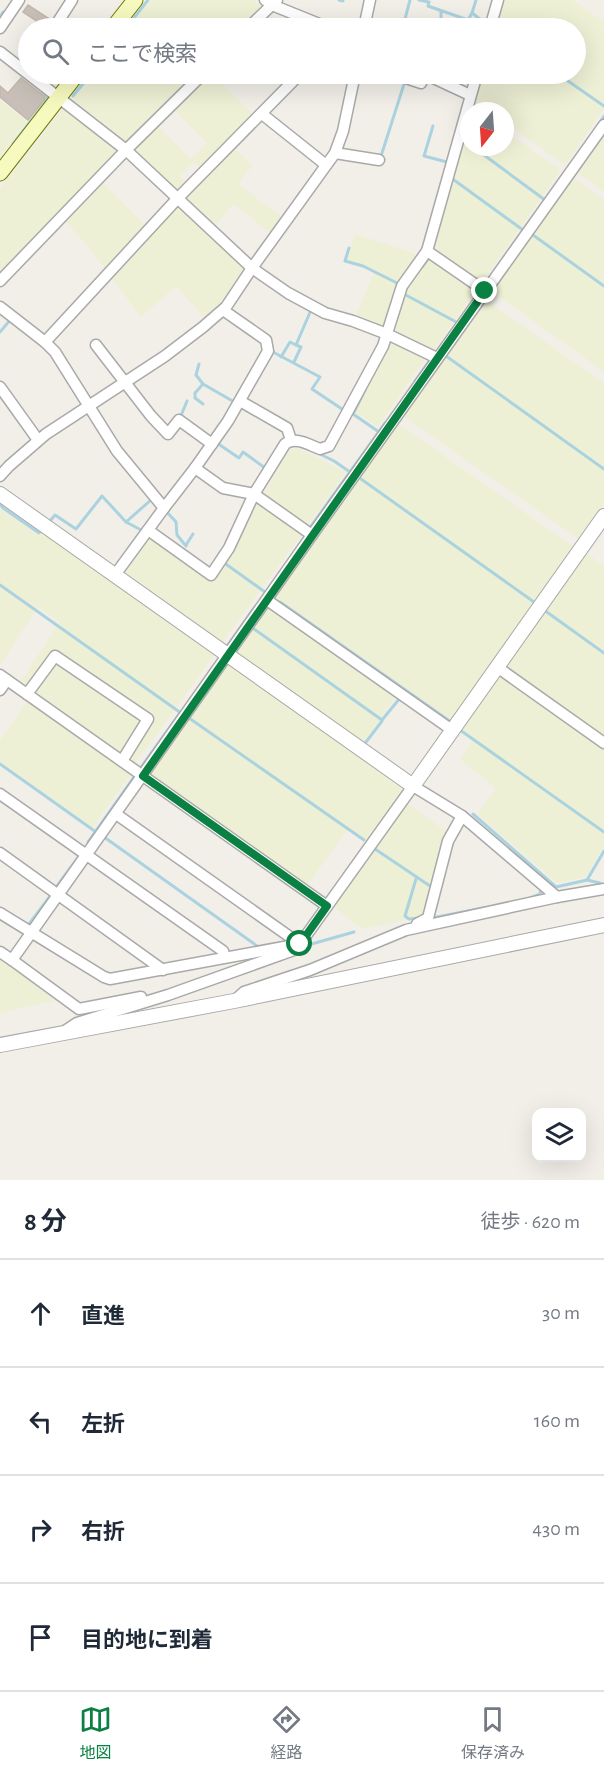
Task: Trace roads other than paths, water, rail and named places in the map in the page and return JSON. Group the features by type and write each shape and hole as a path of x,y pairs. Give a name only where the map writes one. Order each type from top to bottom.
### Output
{"main road":[{"path":"121,18 135,0"},
{"path":"0,173 69,84"}],"street":[{"path":"0,28 19,0"},
{"path":"60,18 72,0"},
{"path":"366,18 370,0"},
{"path":"492,18 498,0"},
{"path":"257,18 271,2 298,18"},
{"path":"0,52 18,63"},
{"path":"44,84 126,150 252,268 288,293 325,313 387,334 437,358"},
{"path":"0,281 193,84"},
{"path":"45,342 177,199 290,84"},
{"path":"0,476 38,440 184,342 223,310 335,153 343,131 353,84"},
{"path":"446,84 470,95"},
{"path":"148,530 211,575 229,548 254,494 285,444 296,440 320,449 329,446 383,346 402,286 427,251 474,84"},
{"path":"262,114 326,165"},
{"path":"12,960 604,125"},
{"path":"335,153 379,160"},
{"path":"427,251 485,291"},
{"path":"0,307 55,352 117,451 164,508"},
{"path":"115,575 212,444 240,401 267,351 266,340 223,310"},
{"path":"96,345 151,416 168,434 179,420 212,444"},
{"path":"0,387 38,440"},
{"path":"240,401 287,428 291,440"},
{"path":"195,468 223,488 254,494 312,535"},
{"path":"0,494 413,786 462,816 557,897"},
{"path":"62,1033 77,1023 168,995 294,950 604,516"},
{"path":"267,600 452,730"},
{"path":"27,694 55,657 148,719 122,761"},
{"path":"497,667 604,743"},
{"path":"0,690 4,677 327,906"},
{"path":"0,794 223,951 225,957"},
{"path":"116,814 300,944"},
{"path":"234,1002 244,992 310,970 406,930 428,918 448,841 462,816"},
{"path":"0,853 163,969"},
{"path":"406,930 557,897 604,890"},
{"path":"0,913 110,979 300,944"},
{"path":"0,1045 234,1002 604,925"},
{"path":"0,952 80,1009 162,993 168,995"}],"waterway":[{"path":"134,18 148,0"},
{"path":"339,0 343,1"},
{"path":"405,18 410,0"},
{"path":"419,0 429,2 428,6 462,18"},
{"path":"476,0 472,13 478,18"},
{"path":"0,17 3,12"},
{"path":"441,12 441,18"},
{"path":"469,18 472,13"},
{"path":"73,96 83,84"},
{"path":"382,153 404,84"},
{"path":"572,84 604,106"},
{"path":"13,144 47,100 43,92"},
{"path":"598,125 604,116"},
{"path":"433,126 424,156 447,162"},
{"path":"485,156 545,200"},
{"path":"454,180 523,230"},
{"path":"533,235 604,286"},
{"path":"349,248 345,261 363,266 399,284"},
{"path":"422,267 428,259 432,259"},
{"path":"404,294 458,323"},
{"path":"294,362 301,347 296,345 311,310"},
{"path":"0,332 10,320"},
{"path":"281,357 290,342 296,345"},
{"path":"271,351 320,377 312,389 345,411"},
{"path":"446,356 604,469"},
{"path":"415,381 430,360 428,358"},
{"path":"199,364 196,375 203,384 236,403"},
{"path":"203,384 195,393 195,398 203,404"},
{"path":"365,390 353,414 379,432"},
{"path":"180,418 187,401"},
{"path":"309,529 385,423"},
{"path":"217,443 239,458 243,452 265,468"},
{"path":"316,452 350,472"},
{"path":"361,479 534,602"},
{"path":"49,522 55,515 76,529 102,496 126,522 152,499"},
{"path":"0,504 39,533 41,531"},
{"path":"165,510 176,522 177,535 186,546"},
{"path":"126,522 143,531"},
{"path":"186,545 193,534"},
{"path":"223,562 265,592"},
{"path":"0,585 181,713"},
{"path":"280,602 451,722"},
{"path":"228,645 254,608"},
{"path":"544,610 604,653"},
{"path":"254,629 382,720 400,698"},
{"path":"142,766 180,713"},
{"path":"189,718 364,840"},
{"path":"363,746 382,721"},
{"path":"460,730 604,832"},
{"path":"0,764 96,832"},
{"path":"88,842 134,777"},
{"path":"473,814 556,887 587,880 604,851"},
{"path":"104,837 260,948"},
{"path":"375,849 433,888"},
{"path":"57,886 80,855"},
{"path":"416,879 405,916 409,919 419,918"},
{"path":"587,880 600,883"},
{"path":"525,900 540,894 541,888"},
{"path":"29,924 51,895"},
{"path":"432,918 483,908"},
{"path":"308,945 354,932"}]}
